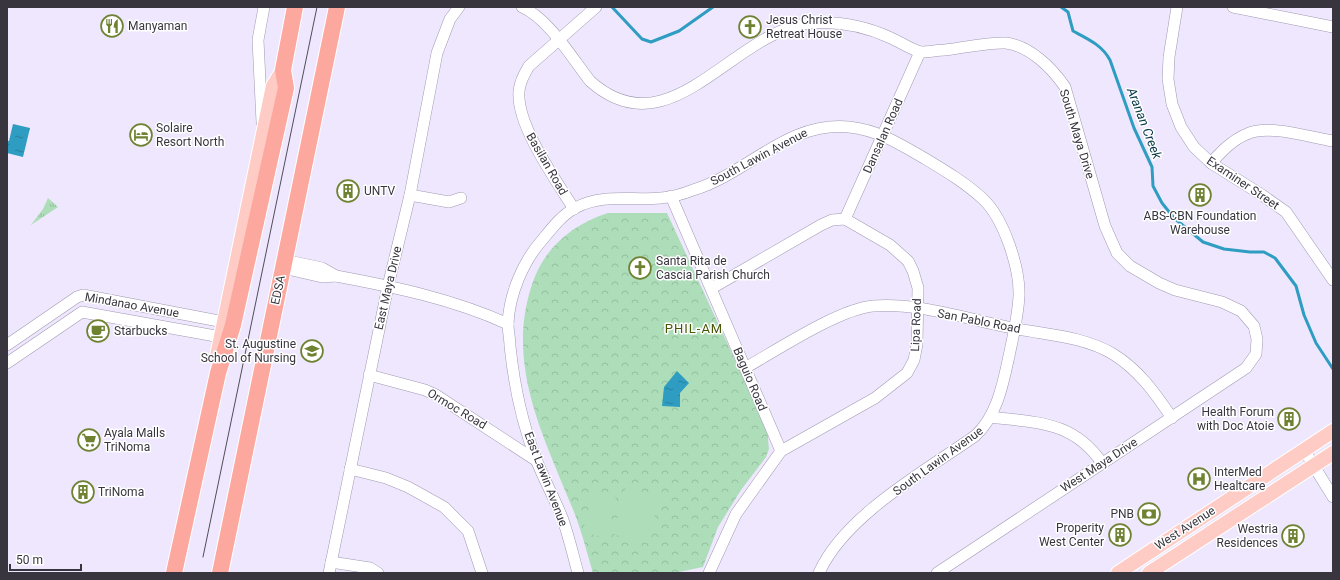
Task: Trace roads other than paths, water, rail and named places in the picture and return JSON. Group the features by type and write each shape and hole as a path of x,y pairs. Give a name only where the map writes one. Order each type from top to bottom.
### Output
{"highway":[{"path":"174,573 218,373 233,325 286,88 283,70 295,7"},
{"name":"EDSA","path":"220,573 337,7"}],"main road":[{"path":"218,373 217,355 273,86 283,70"},
{"name":"West Avenue","path":"1118,573 1333,431"},
{"name":"West Avenue","path":"1149,573 1333,453"}],"street":[{"path":"263,136 258,40 264,7"},
{"name":"East Maya Drive","path":"329,573 368,375 410,195 437,53 450,19 459,7"},
{"path":"522,7 535,14 545,23 590,81 598,89 610,95 642,104 653,104 686,91 760,42 798,25 832,23 866,28 920,52"},
{"name":"Basilan Road","path":"574,209 530,136 519,97 522,78 529,66 557,39 596,7"},
{"name":"Examiner Street","path":"1178,7 1169,57 1168,79 1172,104 1181,127 1194,147 1211,163 1286,212 1333,280"},
{"path":"1233,7 1333,27"},
{"name":"South Maya Drive","path":"920,52 1005,43 1022,48 1048,67 1065,87 1104,226 1117,253 1130,266 1159,283 1175,290 1222,302 1241,311 1251,321 1256,331 1256,354"},
{"name":"Dansalan Road","path":"845,219 920,52"},
{"name":"South Lawin Avenue","path":"508,324 520,271 538,244 574,209 593,200 606,198 662,198 695,190 722,179 796,134 811,129 823,126 850,127 884,135 947,172 982,198 992,210 1006,237 1016,268 1019,295 1005,375 991,417 985,426 975,436 866,514 837,542 825,560 819,573"},
{"path":"1211,163 1234,141 1248,133 1262,130 1333,141"},
{"path":"410,195 449,202 462,198"},
{"name":"Baguio Road","path":"671,196 712,288 781,451"},
{"path":"712,288 821,225 832,220 845,219"},
{"name":"Lipa Road","path":"709,573 736,514 781,451 876,398 906,373 911,367 917,352 917,284 908,261 890,245 845,219"},
{"path":"284,264 322,277 336,276 388,286 474,309 508,324"},
{"name":"Mindanao Avenue","path":"7,345 77,297 83,295 224,322"},
{"name":"San Pablo Road","path":"745,368 832,319 852,311 873,306 918,308 1075,339 1096,346 1111,353 1142,377 1172,418"},
{"name":"Mindanao Avenue","path":"7,363 82,312 221,337"},
{"path":"182,330 188,323 186,314"},
{"name":"East Lawin Avenue","path":"508,324 513,368 523,418 537,461 564,523 578,573"},
{"name":"West Maya Drive","path":"937,573 1246,368 1256,354"},
{"name":"Ormoc Road","path":"368,375 425,390 436,395 537,461"},
{"path":"991,417 1045,424 1060,428 1087,444 1102,463"},
{"path":"1304,450 1333,497"},
{"path":"350,469 386,478 408,486 444,507 468,531 482,573"},
{"path":"331,562 370,568 378,573"}],"water":[{"path":"13,124 30,128 23,157 7,153 7,141 9,141"},
{"path":"677,371 689,383 680,393 680,407 662,406 664,387"}],"waterway":[{"name":"Aranan Creek","path":"612,7 642,39 651,42 679,31 713,7"},
{"name":"Aranan Creek","path":"1061,7 1068,12 1073,31 1099,46 1110,60 1134,128 1152,167 1153,186 1162,203 1174,218 1203,242 1224,249 1264,252 1275,258 1296,286 1304,315 1316,343 1333,369"}],"tram line":[{"path":"203,557 317,7"}],"place":[{"name":"Manyaman","path":"112,26"},
{"name":"Jesus Christ Retreat House","path":"750,27"},
{"name":"Solaire Resort North","path":"141,135"},
{"name":"UNTV","path":"348,191"},
{"name":"ABS-CBN Foundation Warehouse","path":"1200,195"},
{"name":"Santa Rita de Cascia Parish Church","path":"640,268"},
{"name":"Starbucks","path":"98,331"},
{"name":"St. Augustine School of Nursing","path":"312,351"},
{"name":"Health Forum with Doc Atoie","path":"1289,419"},
{"name":"Ayala Malls TriNoma","path":"89,440"},
{"name":"InterMed Healtcare","path":"1199,479"},
{"name":"TriNoma","path":"83,492"},
{"name":"PNB","path":"1149,514"},
{"name":"Properity West Center","path":"1120,535"},
{"name":"Westria Residences","path":"1293,536"}],"district":[{"name":"PHIL-AM","path":"694,328"}]}
